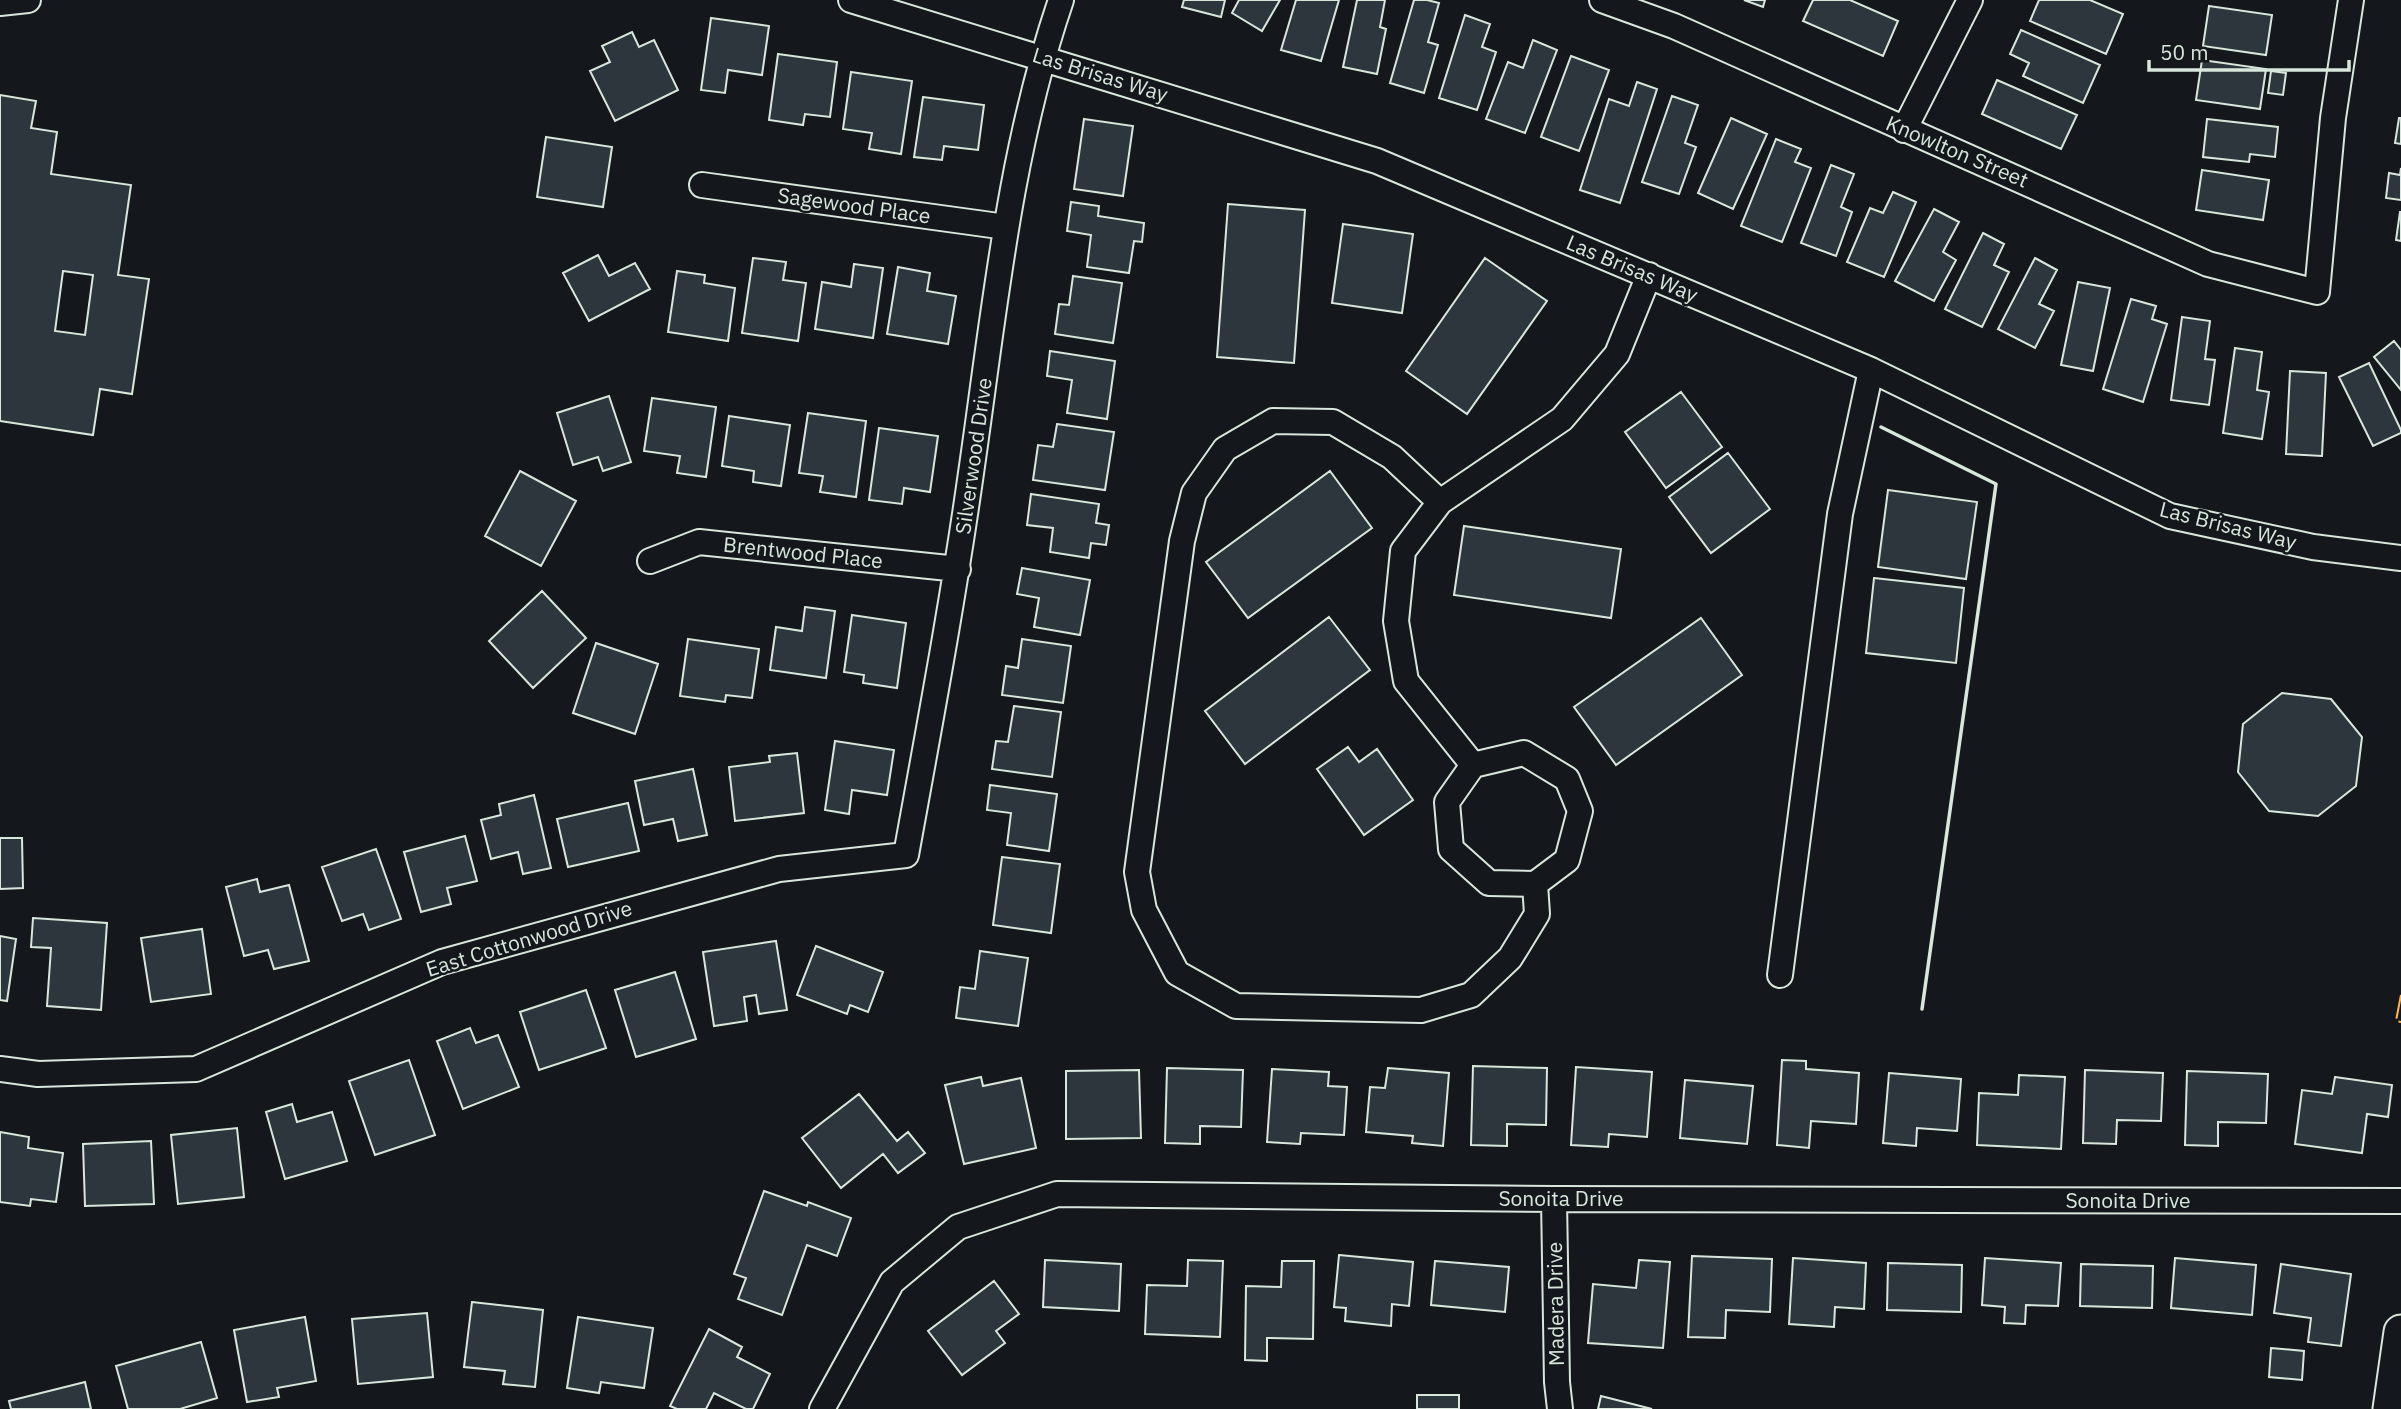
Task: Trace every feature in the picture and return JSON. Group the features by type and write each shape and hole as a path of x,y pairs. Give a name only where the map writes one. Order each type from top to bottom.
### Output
{"street":[{"path":"0,3 28,0"},
{"name":"Las Brisas Way","path":"851,0 1377,161 1871,370 2171,516 2313,547 2401,558"},
{"name":"Silverwood Drive","path":"906,855 958,569 1006,227 1042,57 1061,0"},
{"name":"Knowlton Street","path":"1602,0 1674,26 2208,264 2317,292 2333,118 2351,0"},
{"path":"1904,130 1970,0"},
{"name":"Sagewood Place","path":"702,185 1006,227"},
{"path":"1473,765 1406,681 1396,621 1404,551 1440,502 1562,419 1617,354 1649,275"},
{"path":"1780,975 1840,514 1871,370"},
{"path":"1440,502 1392,457 1333,422 1273,421 1225,449 1194,493 1182,541 1137,872 1144,909 1177,973 1236,1006 1421,1010 1471,995 1510,958 1537,914 1535,884"},
{"name":"Brentwood Place","path":"650,561 699,542 958,569"},
{"path":"1524,753 1567,779 1580,811 1567,860 1535,884 1489,883 1451,849 1447,802 1473,765 1524,753"},
{"name":"East Cottonwood Drive","path":"0,1069 38,1074 196,1069 442,962 779,869 906,855"},
{"name":"Sonoita Drive","path":"822,1409 892,1282 958,1227 1057,1194 1555,1199 2401,1201"},
{"name":"Madera Drive","path":"1555,1199 1557,1382 1560,1409"},
{"path":"2390,1409 2401,1332"}],"building":[{"path":"1184,0 1225,0 1221,17 1182,7"},
{"path":"1239,0 1280,0 1262,31 1232,13"},
{"path":"1296,0 1339,0 1321,61 1281,50"},
{"path":"1357,0 1385,0 1380,27 1386,29 1377,74 1343,67"},
{"path":"1414,0 1439,3 1428,42 1438,45 1424,93 1390,83"},
{"path":"1744,0 1765,0 1763,7"},
{"path":"1813,0 1850,0 1898,21 1883,56 1803,21"},
{"path":"2039,0 2090,0 2123,14 2106,54 2030,21"},
{"path":"2209,6 2272,15 2266,55 2203,46"},
{"path":"1465,15 1490,24 1482,47 1496,52 1477,110 1439,98"},
{"path":"711,18 769,26 762,75 728,70 725,93 701,90"},
{"path":"2021,30 2100,65 2083,103 2023,76 2029,63 2010,54"},
{"path":"632,32 639,47 654,40 678,90 615,121 590,71 610,62 602,46"},
{"path":"1533,40 1557,50 1525,133 1486,119 1508,62 1523,68"},
{"path":"778,54 837,62 830,117 805,114 803,125 769,120"},
{"path":"1571,56 1609,70 1579,151 1541,137"},
{"path":"2202,60 2266,69 2260,109 2196,100"},
{"path":"2271,71 2286,73 2283,95 2268,93"},
{"path":"851,72 912,81 901,154 869,149 872,133 843,129"},
{"path":"1997,80 2077,115 2061,149 1982,114"},
{"path":"1637,82 1657,89 1620,203 1580,190 1609,99 1629,106"},
{"path":"0,95 36,101 31,128 57,132 51,174 131,185 118,275 149,279 132,394 100,389 93,435 0,421","holes":["63,271 93,275 85,335 55,331"]},
{"path":"1672,96 1698,105 1685,143 1696,147 1679,194 1642,182"},
{"path":"923,97 984,105 978,150 944,146 942,160 914,157"},
{"path":"1731,118 1767,134 1733,209 1698,193"},
{"path":"2401,118 2401,144 2395,143"},
{"path":"1084,119 1133,126 1123,196 1074,189"},
{"path":"2207,119 2278,127 2275,157 2250,154 2249,162 2203,157"},
{"path":"546,137 612,147 603,207 537,197"},
{"path":"1776,139 1801,149 1795,162 1811,168 1782,242 1741,226"},
{"path":"1831,165 1854,174 1841,207 1852,212 1836,256 1801,243"},
{"path":"2401,168 2401,200 2386,198 2389,173 2400,175"},
{"path":"2202,170 2269,180 2263,220 2196,210"},
{"path":"1893,192 1916,202 1884,277 1847,262 1870,208 1883,213"},
{"path":"1071,202 1099,206 1098,216 1144,223 1142,242 1134,241 1129,273 1087,267 1091,235 1067,231"},
{"path":"1228,204 1305,210 1294,363 1217,357"},
{"path":"1934,209 1959,222 1943,252 1956,260 1934,301 1895,281"},
{"path":"2401,212 2401,241 2396,240"},
{"path":"1343,224 1413,234 1402,313 1332,303"},
{"path":"1983,233 2004,244 1994,265 2009,272 1982,327 1945,309"},
{"path":"598,255 609,276 635,263 650,289 589,321 563,273"},
{"path":"753,258 786,262 783,280 806,283 798,341 742,333"},
{"path":"1485,258 1547,301 1467,414 1406,371"},
{"path":"2035,258 2057,270 2039,304 2054,311 2035,348 1998,329"},
{"path":"854,264 883,268 873,338 815,329 822,282 851,287"},
{"path":"898,267 930,273 927,291 956,296 948,344 887,334"},
{"path":"677,271 705,275 704,283 735,288 728,341 668,332"},
{"path":"1073,276 1122,283 1113,343 1055,334 1059,304 1069,305"},
{"path":"2078,282 2110,288 2093,371 2061,365"},
{"path":"2131,299 2156,306 2152,319 2167,324 2143,402 2103,389"},
{"path":"2182,317 2210,321 2205,359 2215,360 2209,405 2171,400"},
{"path":"2394,341 2401,350 2401,390 2374,357"},
{"path":"2235,348 2262,352 2257,390 2269,392 2262,439 2223,433"},
{"path":"1050,351 1115,361 1107,419 1067,413 1072,380 1047,376"},
{"path":"2369,363 2401,430 2401,433 2373,446 2339,377"},
{"path":"2290,371 2326,373 2322,456 2286,454"},
{"path":"1681,392 1722,447 1666,488 1625,432"},
{"path":"609,396 631,462 603,471 598,457 573,465 557,413"},
{"path":"652,398 716,407 706,477 677,473 680,456 644,451"},
{"path":"808,413 866,421 856,497 820,492 823,476 799,473"},
{"path":"729,416 790,425 781,486 753,482 754,471 722,466"},
{"path":"1057,424 1114,432 1105,490 1033,480 1038,445 1053,447"},
{"path":"879,428 938,436 930,492 904,488 902,504 869,500"},
{"path":"1728,453 1770,509 1711,553 1669,497"},
{"path":"520,471 576,501 541,566 485,536"},
{"path":"1330,471 1372,528 1248,618 1206,562"},
{"path":"1888,490 1977,502 1966,579 1878,567"},
{"path":"1031,494 1099,504 1096,523 1109,525 1106,545 1091,543 1089,558 1050,552 1053,528 1027,525"},
{"path":"1464,526 1621,549 1611,618 1454,595"},
{"path":"1022,568 1090,580 1080,635 1034,627 1039,598 1017,594"},
{"path":"1874,578 1964,588 1956,663 1866,653"},
{"path":"542,591 586,638 533,688 489,641"},
{"path":"805,607 835,611 826,678 770,670 776,627 802,631"},
{"path":"852,615 906,623 897,688 863,683 864,675 844,672"},
{"path":"1329,617 1370,670 1245,764 1205,711"},
{"path":"1701,618 1742,675 1616,765 1574,707"},
{"path":"688,639 759,649 752,698 726,695 725,702 680,696"},
{"path":"1022,639 1071,646 1063,703 1002,695 1006,666 1018,668"},
{"path":"596,643 658,664 635,734 573,713"},
{"path":"2282,693 2331,699 2362,737 2356,786 2318,816 2269,811 2238,772 2243,724"},
{"path":"1014,706 1061,712 1052,777 992,769 996,741 1008,742"},
{"path":"835,741 894,750 887,795 852,790 849,814 825,810"},
{"path":"1348,747 1359,762 1377,749 1413,800 1364,835 1317,769"},
{"path":"797,753 804,813 735,821 729,767 770,762 769,756"},
{"path":"693,769 707,835 678,841 673,819 644,825 635,781"},
{"path":"990,785 1057,794 1049,851 1007,845 1011,813 987,810"},
{"path":"534,795 551,868 523,874 518,852 491,859 481,820 501,815 499,804"},
{"path":"628,803 639,851 568,867 557,819"},
{"path":"465,836 477,881 447,888 451,904 421,912 404,852"},
{"path":"0,838 22,838 23,888 0,889"},
{"path":"376,849 401,919 369,930 363,914 342,921 322,867"},
{"path":"1002,857 1060,864 1051,933 993,925"},
{"path":"257,879 260,892 289,885 309,961 274,969 268,950 244,956 226,887"},
{"path":"33,918 107,923 101,1010 47,1006 51,948 31,947"},
{"path":"202,929 211,994 151,1002 141,938"},
{"path":"0,936 16,939 7,1001 0,1000"},
{"path":"776,941 787,1010 759,1014 756,995 744,997 747,1021 714,1026 703,952"},
{"path":"816,946 883,972 868,1012 850,1005 847,1014 797,995"},
{"path":"980,951 1028,958 1018,1026 956,1018 960,987 975,989"},
{"path":"675,972 696,1039 636,1057 615,990"},
{"path":"586,990 606,1048 539,1070 520,1012"},
{"path":"470,1028 476,1043 498,1035 519,1087 463,1109 437,1041"},
{"path":"409,1060 435,1135 375,1155 349,1081"},
{"path":"1782,1060 1806,1061 1806,1069 1859,1073 1856,1124 1811,1121 1809,1148 1777,1145"},
{"path":"1473,1066 1547,1068 1546,1125 1507,1124 1507,1146 1471,1145"},
{"path":"1576,1067 1652,1072 1647,1137 1609,1134 1608,1147 1571,1145"},
{"path":"1167,1068 1243,1070 1241,1127 1200,1126 1200,1144 1165,1143"},
{"path":"1388,1068 1449,1073 1443,1146 1412,1143 1413,1136 1366,1132 1370,1087 1385,1088"},
{"path":"1272,1069 1329,1072 1328,1086 1347,1087 1344,1135 1301,1133 1300,1144 1267,1142"},
{"path":"1139,1070 1141,1138 1066,1139 1066,1071"},
{"path":"2085,1070 2163,1073 2161,1121 2117,1120 2116,1144 2083,1143"},
{"path":"2187,1071 2268,1074 2266,1123 2218,1122 2218,1146 2185,1145"},
{"path":"1889,1073 1961,1079 1957,1131 1917,1128 1916,1146 1883,1143"},
{"path":"2019,1075 2065,1077 2061,1149 1977,1145 1979,1093 2018,1095"},
{"path":"981,1077 983,1086 1021,1078 1036,1148 964,1164 945,1085"},
{"path":"2335,1077 2392,1085 2388,1117 2367,1114 2362,1153 2295,1144 2302,1090 2332,1094"},
{"path":"1685,1080 1753,1086 1747,1144 1680,1138"},
{"path":"859,1094 897,1141 908,1132 925,1153 898,1173 883,1154 841,1188 802,1138"},
{"path":"292,1104 297,1122 332,1112 347,1161 285,1179 266,1112"},
{"path":"237,1128 244,1197 178,1204 171,1135"},
{"path":"0,1132 29,1137 28,1148 63,1153 56,1202 31,1199 30,1206 0,1202"},
{"path":"151,1141 154,1204 85,1206 83,1144"},
{"path":"764,1191 807,1206 808,1202 851,1218 837,1256 807,1245 782,1315 738,1299 746,1278 734,1274"},
{"path":"1339,1255 1413,1262 1409,1306 1392,1304 1391,1326 1345,1321 1346,1308 1334,1307"},
{"path":"1692,1256 1772,1259 1770,1312 1726,1310 1725,1338 1688,1337"},
{"path":"1793,1258 1866,1263 1864,1309 1835,1307 1834,1327 1789,1324"},
{"path":"1985,1258 2061,1263 2058,1306 2026,1305 2025,1324 2004,1323 2005,1307 1982,1305"},
{"path":"2175,1258 2256,1265 2252,1315 2171,1308"},
{"path":"1045,1260 1121,1264 1119,1311 1043,1307"},
{"path":"1188,1260 1223,1261 1220,1337 1145,1334 1147,1285 1187,1286"},
{"path":"1639,1260 1670,1262 1663,1348 1588,1343 1593,1284 1636,1288"},
{"path":"1282,1261 1314,1261 1313,1339 1267,1338 1267,1361 1245,1360 1246,1286 1281,1287"},
{"path":"1435,1261 1509,1267 1505,1312 1431,1305"},
{"path":"1888,1263 1962,1265 1961,1312 1887,1310"},
{"path":"2081,1264 2153,1266 2152,1308 2080,1306"},
{"path":"2281,1264 2351,1274 2341,1346 2308,1342 2311,1318 2274,1313"},
{"path":"994,1281 1019,1314 996,1331 1005,1343 962,1375 928,1331"},
{"path":"472,1302 543,1310 535,1387 503,1384 505,1371 464,1367"},
{"path":"427,1313 433,1377 358,1384 352,1319"},
{"path":"305,1317 316,1381 277,1388 279,1397 247,1402 234,1330"},
{"path":"578,1317 653,1328 644,1388 601,1382 599,1393 567,1388"},
{"path":"709,1329 742,1347 737,1357 770,1374 753,1409 746,1409 714,1393 706,1409 677,1409 670,1406"},
{"path":"201,1342 217,1398 180,1409 128,1409 116,1366"},
{"path":"2271,1348 2304,1351 2302,1380 2269,1377"},
{"path":"85,1382 91,1409 11,1409 9,1401"},
{"path":"1417,1395 1459,1395 1459,1409 1417,1409"},
{"path":"1601,1396 1652,1409 1598,1409"}],"wall":[{"path":"1881,427 1996,484 1922,1009"}],"power":[{"path":"2401,995 2396,1021 2401,1022"}]}
